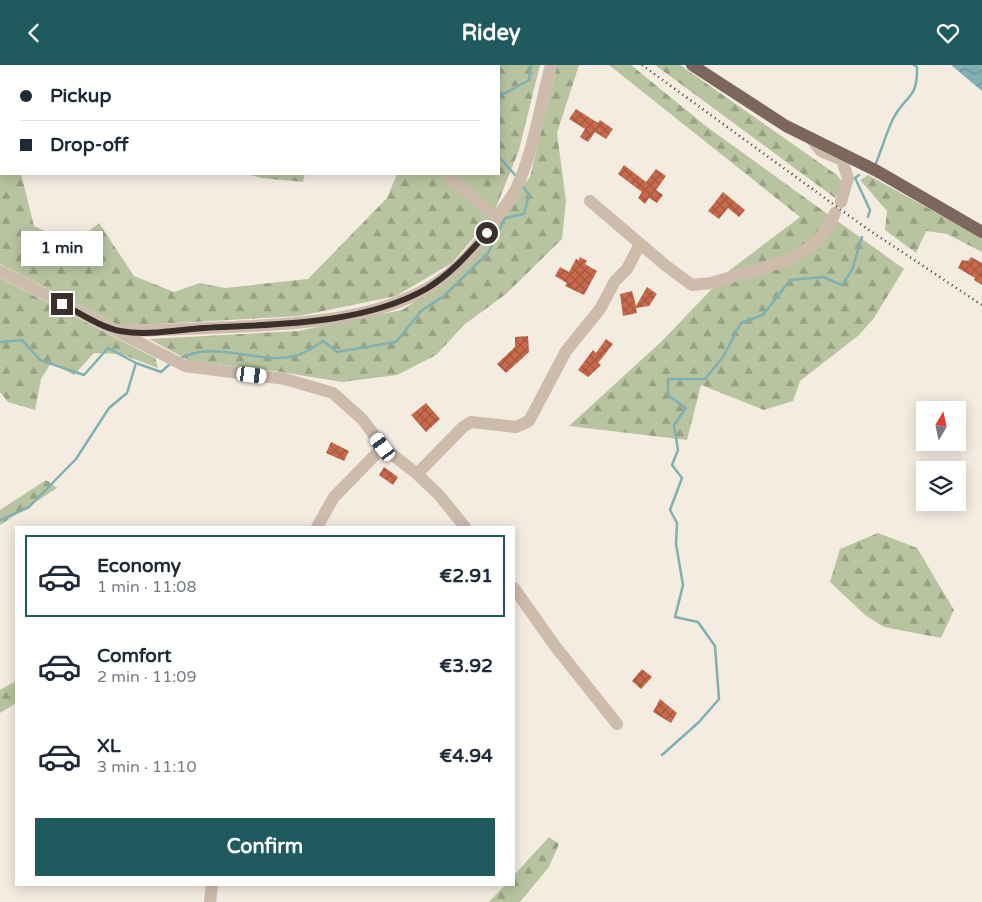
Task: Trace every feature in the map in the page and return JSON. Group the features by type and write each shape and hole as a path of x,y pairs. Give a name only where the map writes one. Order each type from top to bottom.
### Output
{"main road":[{"path":"692,65 786,125 877,171 982,232"}],"street":[{"path":"120,331 160,331 294,324 361,312 397,302 426,289 456,268 496,218 516,189 551,65"},
{"path":"590,201 692,285 711,283 786,261 812,245 828,228 838,208 848,178 842,160 821,151 811,138"},
{"path":"448,175 447,177 496,218"},
{"path":"417,473 463,427 471,422 516,427 529,421 566,351 600,309 614,281 627,269 640,244"},
{"path":"0,271 185,366 285,379 333,393 363,420 383,447 417,473 439,495 464,526"},
{"path":"317,526 334,497 383,447"},
{"path":"515,589 554,646 616,724"},
{"path":"210,902 212,886"}],"green space":[{"path":"500,65 540,65 519,150 493,215 452,263 396,296 299,316 120,326 0,264 0,175 21,175 34,226 72,245 99,223 134,276 174,292 200,283 225,288 308,279 387,198 397,175 500,175"},
{"path":"557,65 579,65 557,133 566,201 562,239 506,294 465,324 436,355 397,375 342,382 275,371 190,361 149,339 298,331 402,310 460,272 497,218 530,177"},
{"path":"609,65 631,65 707,127 904,269 874,318 859,335 800,381 793,401 764,410 701,385 687,440 569,426 662,341 730,270 800,217"},
{"path":"655,65 680,65 837,175 843,183 835,198"},
{"path":"251,175 305,175 303,182 261,178"},
{"path":"868,175 982,238 982,252 947,234 926,231 916,253 885,230 887,211 860,180"},
{"path":"0,278 155,358 158,368 121,354 94,353 74,375 51,363 41,379 35,410 8,402 0,392"},
{"path":"46,480 57,488 0,525 0,510"},
{"path":"878,533 917,548 954,610 941,638 884,627 865,615 830,582 840,549"},
{"path":"15,682 15,704 0,713 0,690"},
{"path":"549,837 559,844 549,867 520,902 489,902 504,886 515,886 515,874"}],"water":[{"path":"951,65 982,65 982,91"}],"building":[{"path":"576,109 598,123 600,120 613,129 606,139 595,132 588,142 580,137 585,129 569,119"},
{"path":"624,165 646,182 656,169 666,176 656,190 663,195 657,203 649,198 645,204 638,198 642,192 618,174"},
{"path":"723,192 745,210 739,217 728,208 719,219 708,211"},
{"path":"580,257 587,261 585,264 597,271 584,295 565,286 567,283 555,276 560,267 569,272 576,259 579,260"},
{"path":"971,257 982,263 982,285 974,280 975,278 958,268 962,260 968,261"},
{"path":"647,287 657,294 649,306 636,308 637,313 623,316 620,294 632,291 636,306"},
{"path":"528,336 529,352 506,373 497,364 515,347 515,337"},
{"path":"606,339 613,344 598,363 601,365 588,377 578,370 593,350 596,353"},
{"path":"426,403 440,419 426,432 411,415"},
{"path":"331,442 349,451 344,461 326,453"},
{"path":"384,467 398,477 393,485 379,475"},
{"path":"642,669 652,677 641,689 632,681"},
{"path":"660,699 677,713 671,723 653,712"}],"waterway":[{"path":"500,96 529,80 531,65"},
{"path":"876,163 893,119 913,92 917,78 917,67 914,65"},
{"path":"500,158 516,176"},
{"path":"859,175 855,178 870,210 868,217"},
{"path":"179,359 193,353 207,351 280,358 298,355 323,341 337,352 396,342 421,311 444,296 488,253 505,218 524,214 529,195 522,185"},
{"path":"662,755 699,722 719,699 715,646 698,622 675,617 683,585 676,544 677,523 670,510 682,478 672,465 678,450 674,425 686,408 668,395 668,379 705,379 723,357 741,323 763,315 790,280 823,277 842,285 852,270 862,237"},
{"path":"0,342 22,340 40,360 84,375 108,348 136,363 161,372 170,364"},
{"path":"0,520 29,507 76,459 109,408 127,393 136,363"}],"railway":[{"path":"642,65 866,228 982,305"}],"route":[{"path":"62,304 120,331 160,331 294,324 361,312 397,302 426,289 456,268 487,233"}]}
